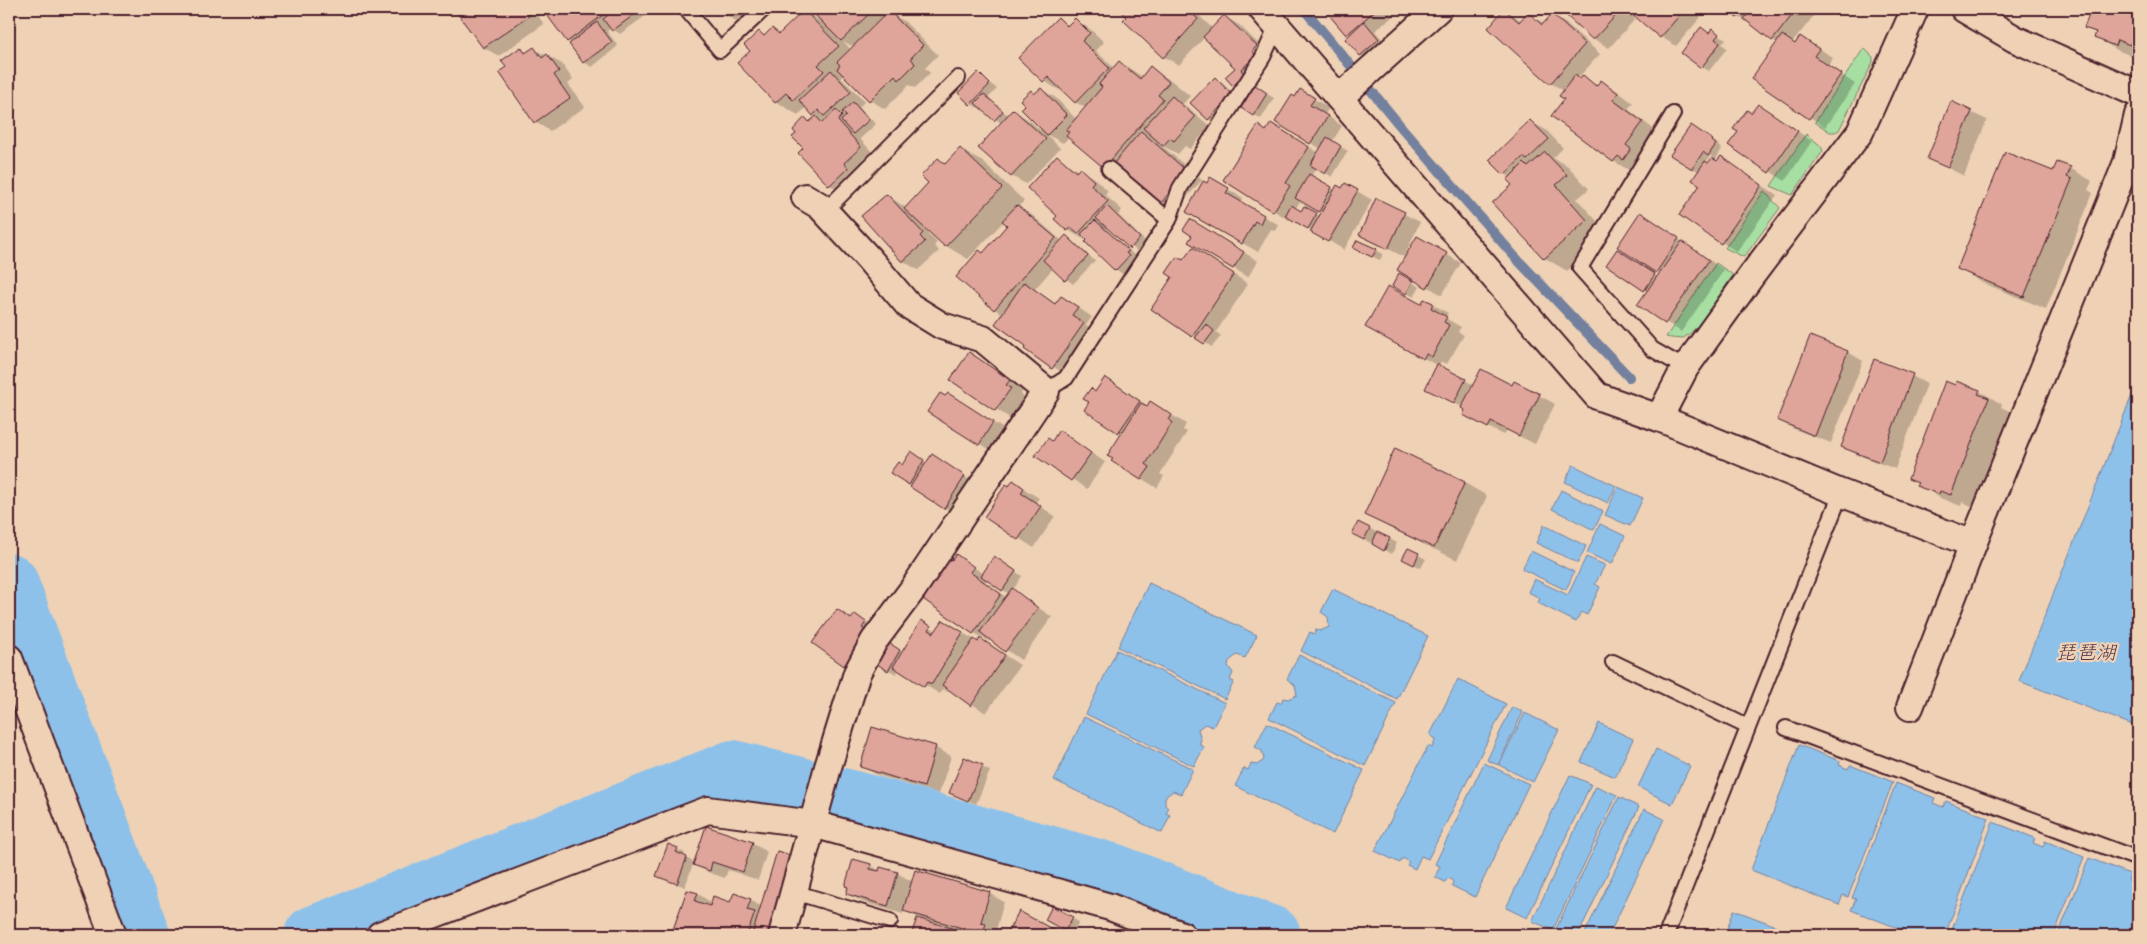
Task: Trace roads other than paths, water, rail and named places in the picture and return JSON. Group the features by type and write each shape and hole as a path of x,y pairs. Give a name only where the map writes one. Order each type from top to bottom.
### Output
{"street":[{"path":"1339,98 1438,9"},
{"path":"1659,418 1685,368 1752,275 1860,132 1915,9"},
{"path":"1964,9 2015,39 2138,94"},
{"path":"1269,18 1597,396 1659,418 1973,544"},
{"path":"1910,707 1973,544 2127,162 2138,115"},
{"path":"782,935 828,767 857,674 874,641 914,589 1046,391 982,339 942,326 908,305 869,259 815,204"},
{"path":"9,658 113,935"},
{"path":"380,935 708,810 815,820 1110,907 1182,935"}],"lane":[{"path":"686,9 720,50 764,9"},
{"path":"1046,391 1066,378 1169,220 1180,188 1263,57 1269,18"},
{"path":"815,204 958,78"},
{"path":"1673,114 1580,268 1652,349 1685,368"},
{"path":"1109,169 1169,220"},
{"path":"1666,935 1842,493"},
{"path":"1613,662 1748,727"},
{"path":"1786,728 2138,858"},
{"path":"794,892 890,921"}],"water":[{"name":"琵琶湖","path":"2138,380 2138,727 2019,681"},
{"path":"1573,465 1616,486 1608,503 1565,482"},
{"path":"1618,487 1643,498 1630,526 1605,515"},
{"path":"1561,490 1603,511 1594,530 1552,509"},
{"path":"1600,524 1625,536 1612,564 1587,553"},
{"path":"1544,525 1586,546 1578,563 1536,543"},
{"path":"1531,551 1574,572 1566,590 1522,569"},
{"path":"1586,557 1605,565 1595,584 1600,587 1587,615 1581,612 1576,622 1538,603 1540,598 1528,592 1534,579 1568,595"},
{"path":"1149,583 1257,635 1245,658 1237,655 1229,661 1228,666 1233,673 1230,680 1234,682 1225,699 1118,647"},
{"path":"1333,589 1428,636 1397,699 1301,651 1310,632 1314,634 1316,630 1320,631 1329,627 1328,617 1321,612"},
{"path":"1117,650 1225,703 1213,727 1205,724 1198,729 1201,740 1199,744 1204,747 1194,766 1086,714"},
{"path":"1299,655 1396,703 1365,766 1269,718 1277,702 1281,703 1283,698 1288,699 1297,695 1295,685 1287,679"},
{"path":"1458,679 1506,704 1428,859 1421,856 1415,869 1407,865 1409,862 1403,858 1400,863 1375,851 1428,746 1432,748 1436,739 1430,735"},
{"path":"1512,707 1523,712 1498,765 1487,760"},
{"path":"1525,713 1559,730 1533,782 1499,765"},
{"path":"1084,717 1193,769 1181,794 1173,791 1165,797 1165,805 1168,808 1166,813 1170,815 1162,833 1054,780"},
{"path":"1267,723 1364,770 1333,834 1235,786 1244,768 1248,770 1251,764 1257,765 1264,760 1262,751 1255,747"},
{"path":"1599,723 1633,739 1615,777 1581,762"},
{"path":"1799,745 1840,761 1839,765 1848,769 1850,765 1893,782 1848,897 1843,895 1839,905 1751,870"},
{"path":"1656,749 1690,766 1672,804 1638,787"},
{"path":"1484,763 1529,784 1475,897 1452,886 1453,881 1448,878 1445,882 1435,877 1440,866 1435,864"},
{"path":"1570,775 1591,784 1527,918 1506,908"},
{"path":"1896,783 1935,798 1933,803 1943,807 1946,801 1989,818 1945,935 1916,935 1851,910 1856,899 1852,898"},
{"path":"1596,786 1617,795 1553,930 1532,921"},
{"path":"1619,797 1639,807 1578,935 1563,935 1555,931"},
{"path":"1644,809 1664,819 1609,935 1584,935"},
{"path":"1993,822 2035,838 2033,843 2043,847 2045,841 2084,857 2054,935 1950,935"},
{"path":"2089,858 2130,874 2128,880 2138,883 2138,935 2058,935"},
{"path":"1734,910 1800,935 1725,935"}],"waterway":[{"path":"1304,9 1402,128 1515,257 1629,377"},
{"path":"9,582 141,935"},
{"path":"313,935 733,769 858,801 1115,873 1272,935"}]}
